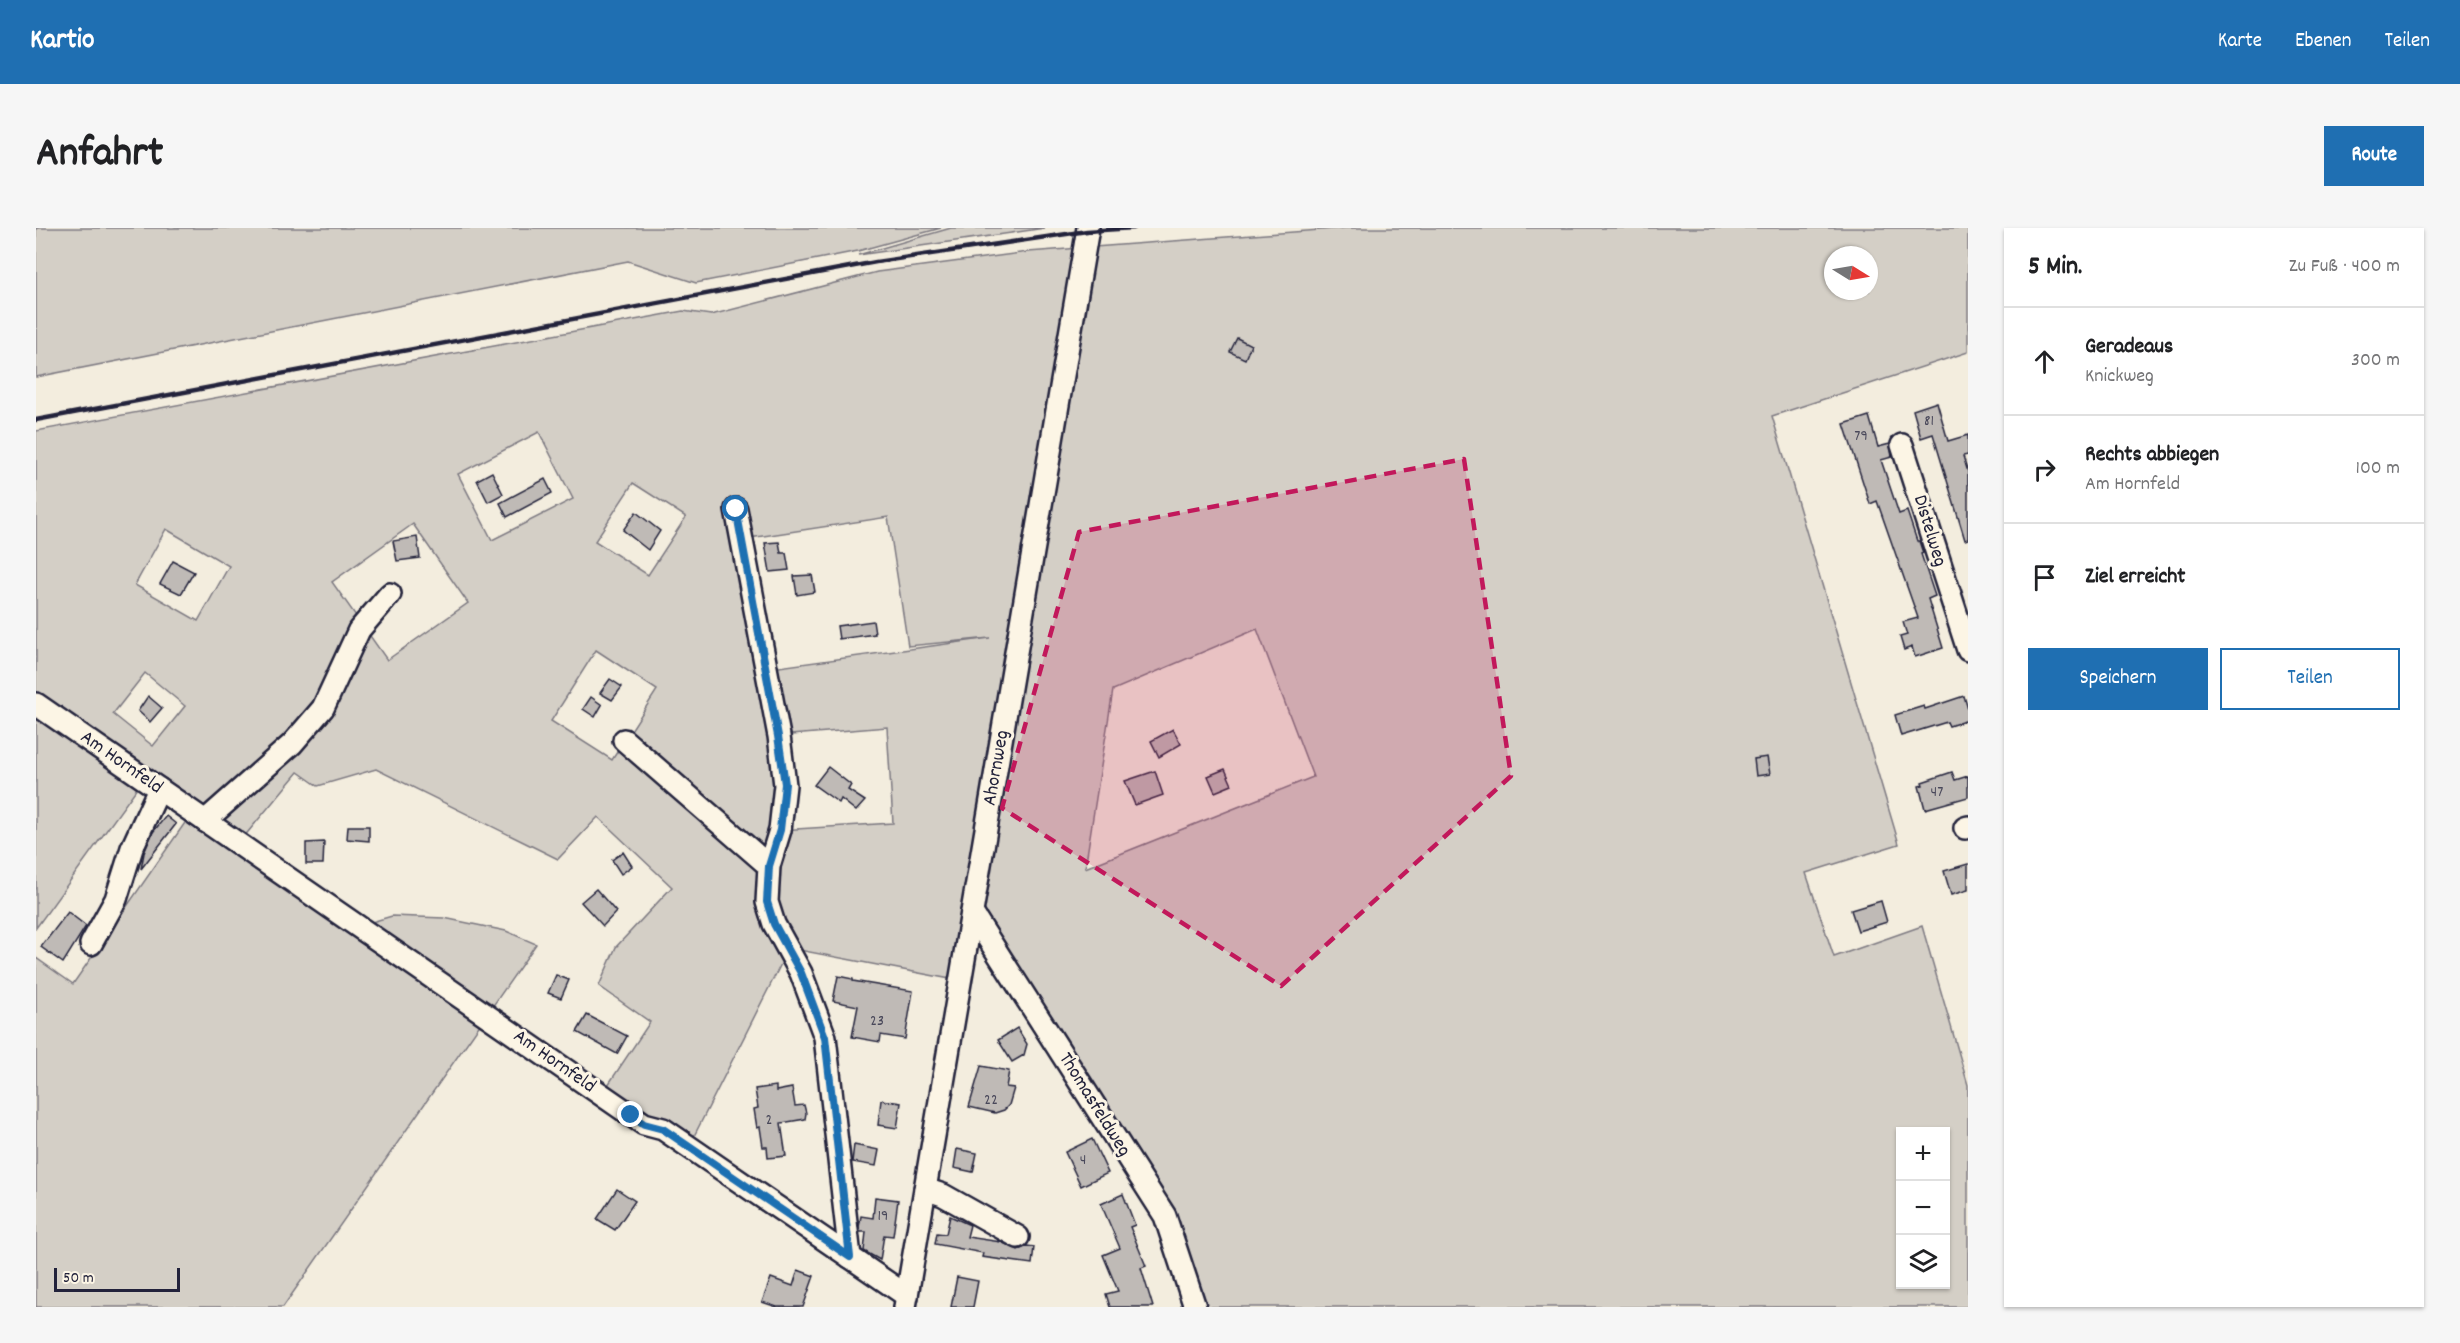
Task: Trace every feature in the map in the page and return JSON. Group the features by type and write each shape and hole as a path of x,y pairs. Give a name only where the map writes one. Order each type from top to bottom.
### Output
{"street":[{"name":"Ahornweg","path":"906,1301 1088,228"},
{"name":"Distelweg","path":"1902,445 1968,650"},
{"path":"736,509 785,784 780,830 769,866 767,902 774,924 801,973 825,1037 850,1257"},
{"path":"206,821 292,744 323,708 359,630 390,594"},
{"name":"Am Hornfeld","path":"36,704 644,1124 663,1129 850,1257 906,1301"},
{"path":"624,740 769,866"},
{"path":"92,944 116,899 132,848 159,789"},
{"name":"Thomasfeldweg","path":"972,913 1165,1216 1195,1307"},
{"path":"925,1189 1018,1237"}],"highlighted area":[{"path":"1464,459 1511,776 1281,986 1002,808 1079,532"}],"shaded area":[{"path":"36,228 941,228 858,251 696,283 628,261 36,377"},
{"path":"951,228 1045,228 858,255"},
{"path":"1347,228 1968,228 1968,352 1772,416 1899,844 1806,873 1834,957 1922,926 1968,1085 1968,1307 1195,1307 1165,1216 973,914 961,981 789,948 689,1146 602,1094 650,1022 599,986 616,947 672,887 598,817 558,859 376,769 318,786 298,772 243,838 36,697 36,431 683,311 711,315 877,272 1028,252","holes":["539,432 573,499 492,540 458,474","633,483 686,517 648,575 595,541","888,517 908,646 990,638 765,669 743,539","413,524 468,603 387,660 332,582","166,529 229,566 198,621 135,585","1257,629 1313,777 1085,868 1113,690","596,650 657,690 612,760 551,721","145,673 185,706 153,746 113,714","887,727 893,823 780,830 779,736"]},
{"path":"36,711 140,784 36,928"},
{"path":"189,817 358,926 392,916 444,918 506,931 536,944 283,1307 36,1307 36,958 73,984"}],"building":[{"path":"1237,338 1251,345 1245,359 1230,352"},
{"path":"1937,402 1948,441 1968,435 1968,455 1963,456 1968,472 1968,539 1965,540 1933,434 1921,438 1913,410"},
{"path":"1869,416 1878,447 1890,444 1892,457 1881,460 1899,514 1907,511 1917,541 1919,541 1935,596 1928,599 1943,648 1915,657 1912,647 1904,650 1900,637 1907,635 1903,622 1918,618 1877,501 1870,504 1844,424"},
{"path":"492,472 503,494 488,502 477,480"},
{"path":"545,479 552,493 507,517 500,503"},
{"path":"636,512 660,531 648,550 623,530"},
{"path":"417,537 420,558 397,561 393,541"},
{"path":"779,542 781,553 786,553 789,570 770,572 765,543"},
{"path":"173,561 194,572 181,594 160,584"},
{"path":"812,575 815,592 797,595 794,576"},
{"path":"873,621 875,634 839,639 837,626"},
{"path":"610,679 622,687 612,700 600,693"},
{"path":"148,696 162,708 150,722 138,711"},
{"path":"1964,696 1968,709 1968,720 1949,726 1947,722 1901,736 1895,715 1924,706 1925,709"},
{"path":"591,697 602,705 595,717 583,709"},
{"path":"1173,729 1181,744 1159,757 1151,741"},
{"path":"1767,757 1770,774 1756,776 1754,759"},
{"path":"828,767 851,785 848,790 865,801 856,811 841,799 839,803 814,785"},
{"path":"1225,769 1232,785 1215,792 1208,776"},
{"path":"1155,771 1163,795 1135,805 1125,781"},
{"path":"1952,772 1955,780 1968,776 1968,797 1925,809 1919,786 1923,785 1922,782"},
{"path":"166,816 176,824 141,869 144,853 153,832"},
{"path":"348,826 369,826 369,841 347,839"},
{"path":"324,842 323,864 306,864 306,843"},
{"path":"623,852 632,866 621,874 612,860"},
{"path":"1968,864 1968,890 1951,895 1944,871"},
{"path":"596,889 616,912 603,926 581,902"},
{"path":"1881,901 1887,922 1858,931 1851,910"},
{"path":"68,912 86,926 63,963 41,947"},
{"path":"556,975 569,980 561,998 548,993"},
{"path":"838,976 853,979 853,981 913,991 905,1039 881,1035 880,1042 852,1037 858,1006 833,1001"},
{"path":"587,1015 627,1036 617,1054 577,1032"},
{"path":"1017,1028 1027,1044 1024,1055 1012,1062 998,1040"},
{"path":"981,1066 1009,1071 1006,1087 1014,1088 1009,1105 1004,1110 995,1113 969,1107"},
{"path":"776,1086 776,1091 792,1088 795,1106 804,1105 806,1113 805,1119 781,1123 786,1156 768,1158 767,1147 763,1147 760,1127 757,1128 754,1109 758,1108 755,1089"},
{"path":"881,1100 901,1103 897,1128 878,1125"},
{"path":"1092,1139 1108,1173 1081,1186 1065,1152"},
{"path":"854,1145 879,1150 876,1166 852,1162"},
{"path":"957,1149 977,1153 973,1172 954,1168"},
{"path":"617,1189 635,1201 615,1230 597,1219"},
{"path":"1123,1194 1135,1225 1130,1227 1146,1266 1141,1268 1153,1307 1110,1307 1106,1294 1118,1291 1103,1255 1120,1248 1101,1204"},
{"path":"875,1197 898,1200 893,1236 884,1235 880,1260 864,1251 866,1232 860,1232 859,1227 861,1216 873,1218"},
{"path":"950,1216 970,1225 967,1237 1001,1242 1018,1250 1027,1246 1034,1247 1032,1264 982,1257 983,1253 935,1244 937,1233 946,1234"},
{"path":"798,1270 814,1276 803,1307 777,1307 762,1302 771,1278 793,1286"},
{"path":"957,1277 978,1281 973,1307 951,1307"}],"railway":[{"path":"36,420 876,262 1087,231 1134,228"}],"route":[{"path":"631,1115 644,1124 663,1129 850,1257 825,1037 801,973 774,924 767,902 769,866 780,830 785,784 736,509"}]}
